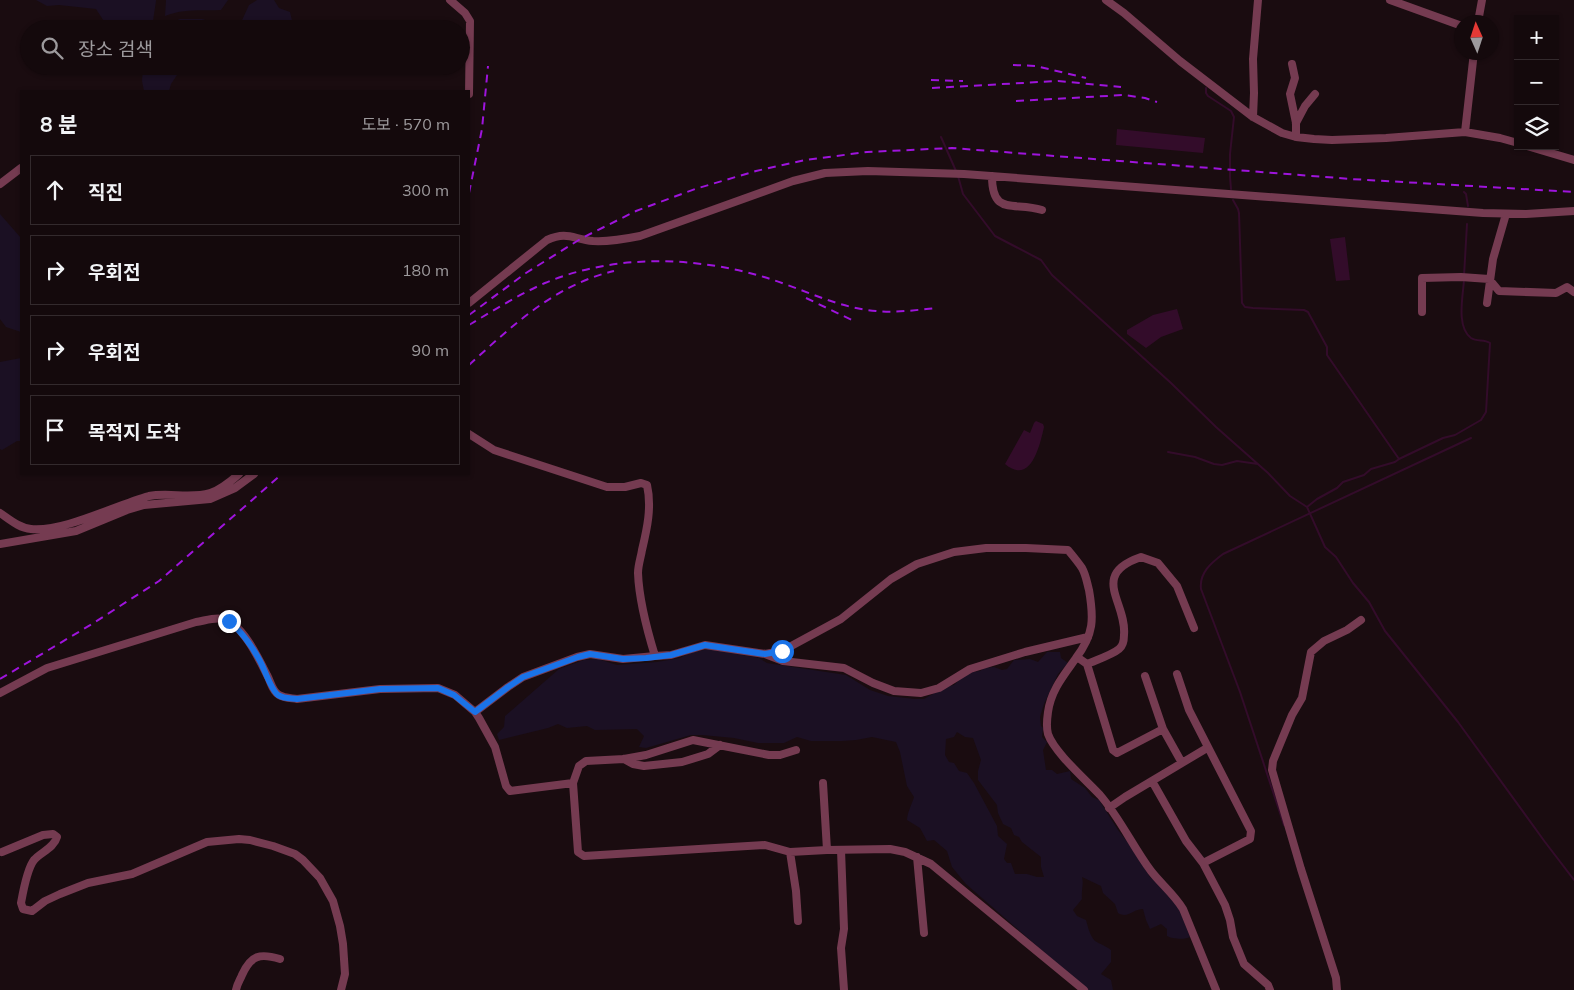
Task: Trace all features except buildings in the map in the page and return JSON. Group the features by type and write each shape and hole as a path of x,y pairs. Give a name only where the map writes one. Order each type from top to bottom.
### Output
{"street":[{"path":"450,0 465,13 469,20"},
{"path":"1106,0 1180,61 1253,117 1296,137 1332,140 1465,132 1500,138 1514,143"},
{"path":"1253,117 1253,58 1258,0"},
{"path":"1390,0 1454,23"},
{"path":"1479,15 1482,0"},
{"path":"1465,132 1473,60"},
{"path":"1292,64 1295,78 1290,94 1296,123 1296,137"},
{"path":"469,75 469,90"},
{"path":"1296,123 1305,106 1315,94"},
{"path":"1540,150 1574,160"},
{"path":"0,184 20,169"},
{"path":"470,302 547,240 557,235 592,241 614,241 640,236 793,181 825,173 868,171 951,173 1483,213 1526,214 1574,211"},
{"path":"992,176 993,193 998,201 1012,206 1033,207 1042,210"},
{"path":"1487,303 1493,259 1506,214"},
{"path":"1422,312 1422,278 1461,277 1489,279 1499,291 1556,293 1566,287 1574,292"},
{"path":"470,435 494,450 607,487 625,487 641,483 647,485 648,523 638,571 640,595 649,638 655,656"},
{"path":"0,513 22,527 31,529 56,527 150,496 199,495 212,492 238,475"},
{"path":"0,544 76,531 144,505 210,499 235,488 253,475"},
{"path":"22,527 23,540"},
{"path":"765,654 782,651 841,619 891,579 917,564 954,552 986,548 1068,550 1083,570 1087,582 1092,608 1092,626 1077,657 1062,677 1049,703 1046,721 1048,735 1061,754 1101,797 1150,870 1177,898 1216,990"},
{"path":"1087,664 1119,649 1124,641 1123,621 1113,584 1114,576 1119,569 1133,560 1141,558 1158,563 1177,586 1194,628"},
{"path":"0,693 47,668 196,622 216,618 229,621 236,627 259,660 273,689 277,694 285,698 297,699 380,689 438,688 454,695 475,712 495,747 506,786 510,791 574,783"},
{"path":"1337,990 1336,978 1272,770 1273,761 1292,715 1302,698 1311,652 1324,641 1347,630 1361,620"},
{"path":"475,712 523,677 590,654 623,659 671,655 705,645 765,654 783,661 844,668 872,683 894,691 921,693 939,688 970,669 1025,652 1088,637"},
{"path":"1077,657 1087,664 1113,750 1116,753 1163,729"},
{"path":"1177,674 1189,710 1251,831 1250,840 1203,863"},
{"path":"1145,676 1163,729 1182,763"},
{"path":"796,750 780,755 769,754 692,740 624,759 586,761 579,766 574,783 578,852 584,856 765,845 790,852 827,850 890,850 905,852 931,864 1084,990"},
{"path":"624,759 644,766 682,762 708,754 720,745"},
{"path":"1109,808 1207,748"},
{"path":"1152,781 1186,841 1203,863 1225,905 1241,959 1270,990"},
{"path":"823,784 827,850"},
{"path":"2,852 43,835 53,834 57,837 52,846 34,860 30,866 21,903 23,909 32,911 45,901 88,883 132,874 208,842 228,839 250,840 286,849 311,868 320,878 333,901 343,944 344,974 340,990"},
{"path":"841,850 844,929 841,948 844,990"},
{"path":"790,852 798,921"},
{"path":"917,857 924,933"},
{"path":"236,990 250,960 266,956 280,959"}],"shaded area":[{"path":"36,0 156,0 153,20 103,20 96,9 59,5 47,6"},
{"path":"166,0 228,0 221,10 186,11 165,16"},
{"path":"257,0 274,0 279,8 290,12 292,20 242,20 249,5"},
{"path":"202,19 205,20 178,20"},
{"path":"142,75 177,75 169,90 144,90"},
{"path":"1117,129 1205,138 1203,153 1116,145"},
{"path":"0,214 20,237 20,332 6,327 0,319"},
{"path":"1345,237 1350,280 1336,281 1330,239"},
{"path":"1177,309 1183,329 1161,337 1146,348 1127,334 1127,330 1153,315"},
{"path":"20,358 20,441 2,450 0,449 0,362"},
{"path":"1036,421 1043,424 1044,427 1037,452 1028,467 1022,470 1014,469 1005,464 1024,430 1030,433"},
{"path":"710,649 759,658 767,663 846,675 870,690 888,696 924,699 945,687 954,685 963,676 972,672 994,667 1002,670 1007,669 1014,660 1030,659 1038,662 1047,652 1060,652 1061,658 1068,663 1058,674 1040,717 1043,728 1042,737 1047,742 1043,750 1046,770 1052,770 1057,774 1070,771 1071,779 1085,788 1092,797 1099,800 1150,877 1165,890 1179,908 1190,937 1182,939 1169,937 1167,936 1167,929 1161,924 1150,929 1143,909 1125,915 1118,913 1115,904 1103,893 1101,886 1082,877 1082,899 1073,910 1077,916 1086,920 1090,934 1095,941 1111,950 1111,962 1101,974 1111,980 1113,990 1087,990 966,884 952,867 947,851 934,840 927,841 920,828 907,820 914,797 907,786 896,742 872,737 842,741 811,741 797,737 784,743 758,743 734,738 691,735 646,748 639,747 644,736 637,729 595,730 587,726 567,728 558,724 499,740 497,734 504,727 505,716 559,669 584,660 598,659 617,665 657,662 680,658 692,652","holes":["957,732 965,737 973,738 981,760 978,780 997,805 1003,824 1011,828 1014,835 1019,837 1022,842 1041,857 1044,877 1015,874 1011,863 1007,863 1004,859 1007,844 998,836 997,826 974,783 967,773 959,771 954,763 949,762 945,755 946,739 954,737"]}],"waterway":[{"path":"1206,88 1208,96 1231,111 1234,117 1230,154 1231,189"},
{"path":"941,137 956,171"},
{"path":"958,176 963,194 995,236 1041,260 1052,275 1268,473 1290,496 1307,507 1325,547 1336,557 1353,583 1369,602 1385,631 1458,722 1574,880"},
{"path":"1464,192 1468,206"},
{"path":"1233,200 1239,213 1242,303 1245,307 1304,310 1308,312 1327,347 1327,355 1399,459 1371,469 1364,475 1343,482 1337,488 1307,507"},
{"path":"1464,276 1467,224"},
{"path":"1399,459 1443,438 1455,435 1481,420 1486,412 1490,343 1471,338 1463,327 1464,280"},
{"path":"1284,825 1240,692 1201,589 1204,573 1223,554 1471,438"},
{"path":"1168,452 1195,457 1214,464 1222,465 1237,461 1258,464"}],"railway":[{"path":"1013,65 1036,66 1086,78"},
{"path":"470,188 482,129 488,66"},
{"path":"931,80 963,81"},
{"path":"932,88 1058,81 1121,87"},
{"path":"1016,101 1124,95 1157,102"},
{"path":"470,314 526,273 582,238 636,211 695,189 756,171 805,160 867,152 952,148 1351,179 1574,192"},
{"path":"470,324 545,283 571,274 598,267 654,261 710,265 737,270 778,281 833,302 862,309 891,312 936,308"},
{"path":"470,364 519,321 554,296 593,277 614,271"},
{"path":"806,298 852,320"},
{"path":"0,679 159,581 281,475"}],"route":[{"path":"229,621 248,642 269,678 273,689 277,694 285,698 297,699 380,689 438,688 454,695 475,712 523,677 590,654 623,659 646,658 671,655 705,645 765,654 782,651"}]}
